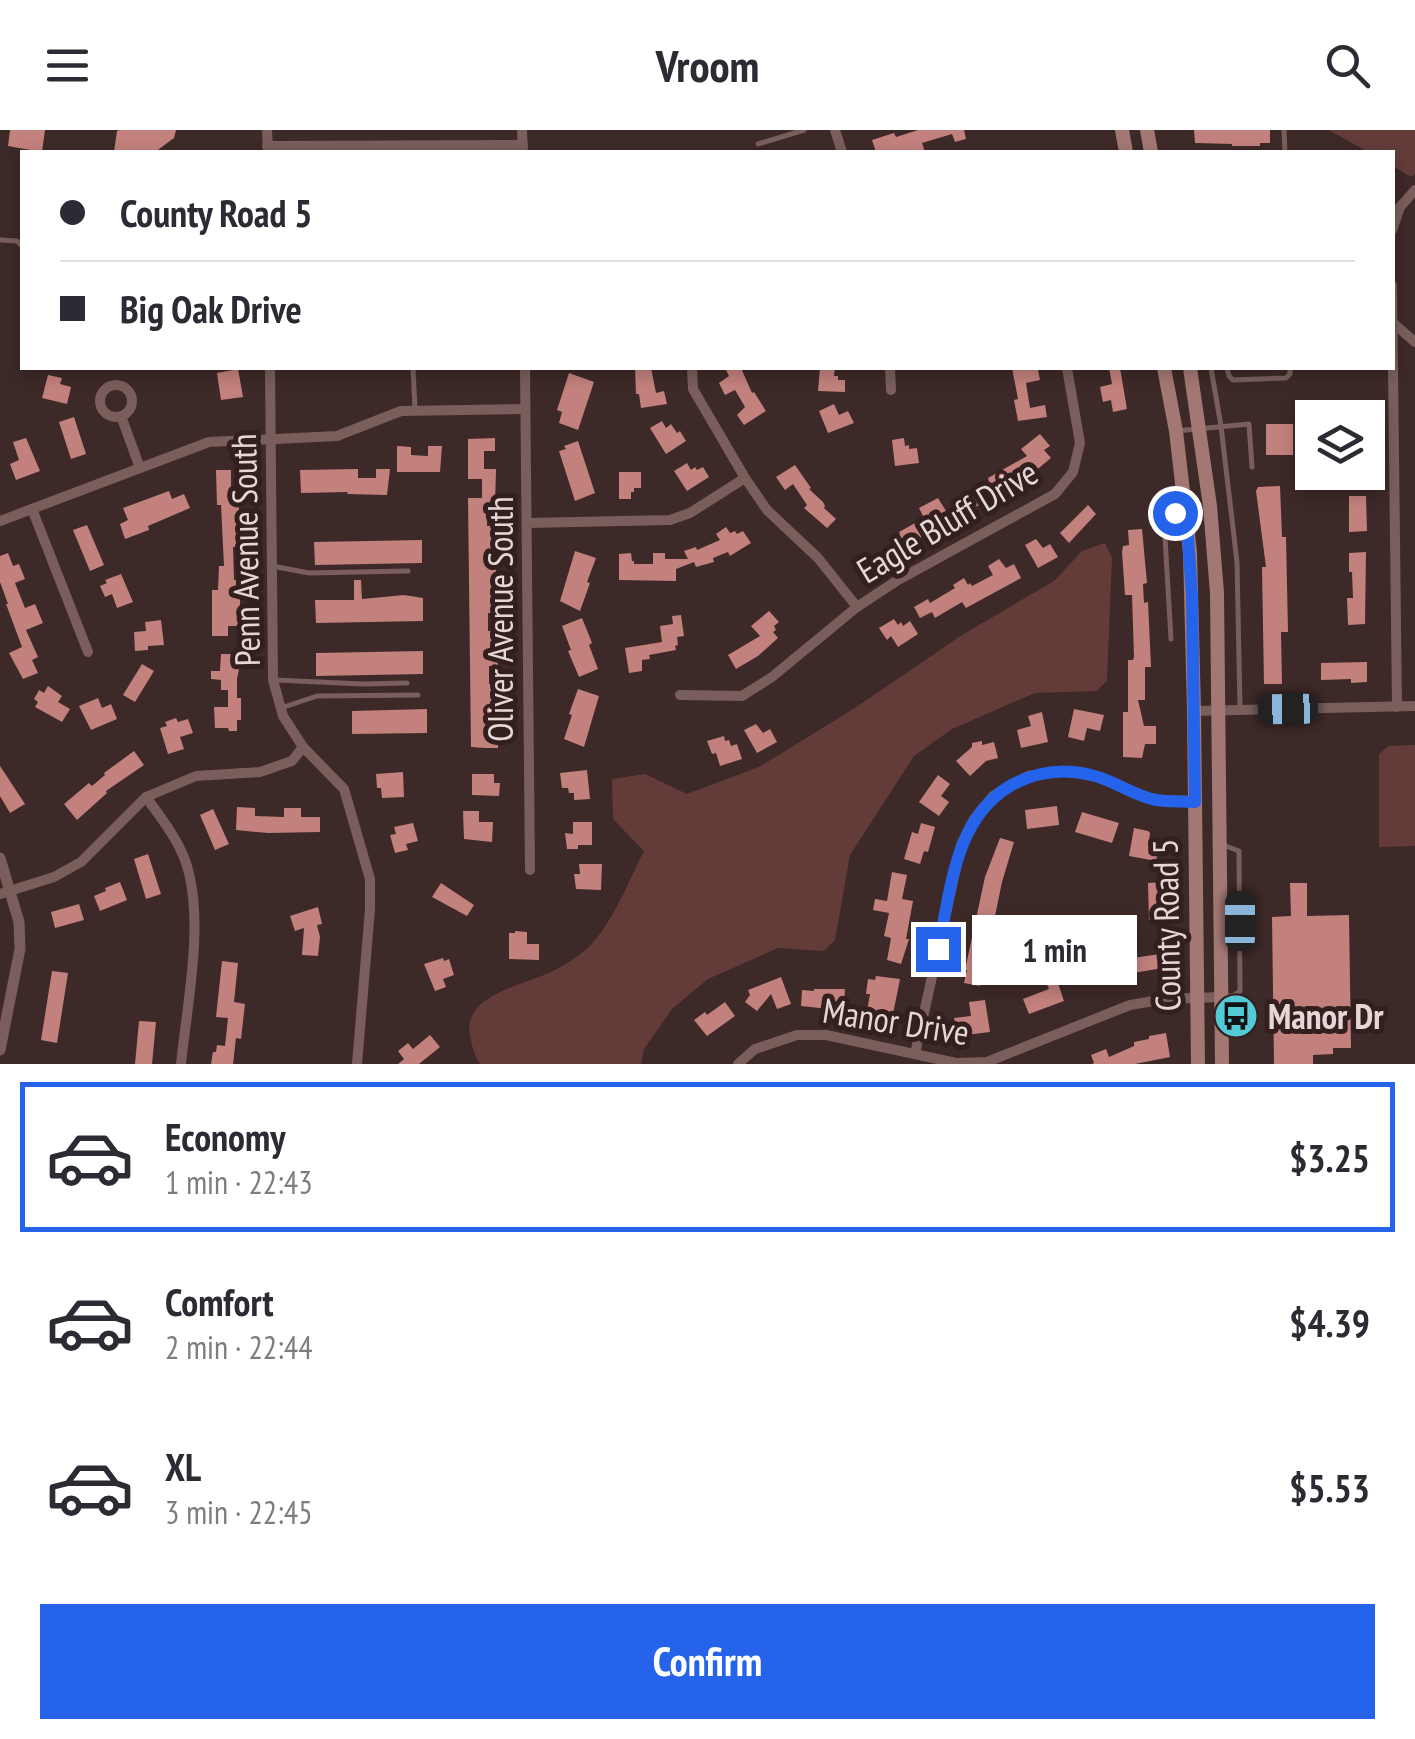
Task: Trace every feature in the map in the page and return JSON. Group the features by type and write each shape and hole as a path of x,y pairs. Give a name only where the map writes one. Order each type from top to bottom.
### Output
{"main road":[{"name":"County Road 5","path":"1164,370 1186,510 1192,596 1198,1064"},
{"name":"County Road 5","path":"1190,370 1214,549 1222,1064"}],"street":[{"path":"267,130 268,149 522,149 522,130"},
{"path":"1395,221 1400,207 1415,190"},
{"path":"1395,325 1415,342"},
{"name":"Penn Avenue South","path":"270,370 273,680 283,716 303,747 344,789 370,879 356,1064"},
{"name":"Oliver Avenue South","path":"525,370 530,870"},
{"path":"692,370 693,389 767,510 818,558 857,607"},
{"path":"890,370 891,390"},
{"name":"Eagle Bluff Drive","path":"680,695 742,696 772,678 857,607 898,580 1054,494 1073,472 1080,442 1067,370"},
{"path":"1393,370 1397,707"},
{"path":"0,521 209,442 337,436 401,411 525,409"},
{"path":"122,416 140,468"},
{"path":"526,524 670,520 690,513 746,478"},
{"path":"32,509 88,652"},
{"path":"1194,711 1415,706"},
{"path":"5,892 54,876 81,862 146,797 196,776 260,772 292,762 303,747"},
{"path":"915,1054 961,844 974,818 993,796 1028,776 1066,771 1095,776 1154,800 1195,802"},
{"path":"146,797 172,834 194,890 196,921 181,1064"},
{"path":"0,858 5,892 19,922 20,950 0,1050"},
{"name":"Manor Drive","path":"738,1064 755,1049 797,1035 826,1036 956,1063 988,1062 1130,1005 1222,997"}],"lane":[{"path":"758,144 804,130"},
{"path":"413,370 415,411"},
{"path":"1211,370 1237,562 1240,710"},
{"path":"1227,370 1233,380 1286,378 1290,370"},
{"path":"1176,430 1249,424 1252,467"},
{"path":"1171,639 1164,521 1186,510"},
{"path":"272,566 309,574 408,570"},
{"path":"273,680 407,684"},
{"path":"281,708 316,696 418,695"}],"shaded area":[{"path":"1329,130 1415,130 1415,174 1411,177 1395,167 1395,150 1364,150"},
{"path":"1105,543 1112,558 1107,681 1096,691 1035,693 952,729 914,756 850,855 835,940 824,951 778,948 708,979 672,1009 644,1049 641,1064 480,1064 470,1035 470,1021 476,1010 498,993 558,969 591,945 614,912 644,851 613,819 612,779 645,774 687,794 759,767 962,635 1054,581 1082,551"},
{"path":"1415,745 1415,846 1379,847 1379,754 1389,746"}],"building":[{"path":"10,130 45,130 42,150 8,146"},
{"path":"176,130 174,138 158,150 114,150 117,131"},
{"path":"918,130 964,130 966,139 955,142 952,134 922,143 924,150 875,150 872,140 894,133 896,137"},
{"path":"1194,130 1270,130 1270,143 1195,143"},
{"path":"238,370 243,397 221,400 217,373"},
{"path":"635,370 651,370 656,393 664,391 667,404 641,408"},
{"path":"726,370 742,370 766,411 744,425 737,415 745,407 735,390 725,395 719,383 729,376"},
{"path":"820,370 835,370 838,380 845,380 845,392 818,391"},
{"path":"1012,370 1038,370 1040,380 1026,383 1030,408 1045,405 1047,417 1018,421 1014,400 1018,399"},
{"path":"1109,370 1120,370 1127,409 1113,412 1111,400 1103,402 1100,387 1112,384"},
{"path":"569,373 594,382 578,430 559,423 562,412 557,410"},
{"path":"48,375 62,378 60,384 71,387 67,404 42,398"},
{"path":"834,404 839,415 848,411 854,423 828,433 819,411"},
{"path":"74,417 86,454 71,459 59,422"},
{"path":"662,421 666,428 671,424 677,433 680,431 686,441 666,454 650,428"},
{"path":"1266,424 1293,424 1293,455 1266,455"},
{"path":"1040,434 1050,446 1044,450 1051,458 996,497 973,508 967,496 989,482 988,478 1027,456 1021,449"},
{"path":"26,438 40,471 16,480 10,464 19,460 13,442"},
{"path":"495,438 495,451 484,451 484,469 496,469 495,508 487,508 487,526 496,526 496,613 488,613 488,631 497,631 498,666 489,666 489,684 498,684 498,718 488,718 489,736 498,736 498,748 485,748 471,747 468,498 482,498 482,479 468,479 468,439"},
{"path":"904,438 905,446 917,448 919,463 895,466 892,440"},
{"path":"578,441 595,493 575,501 559,451"},
{"path":"397,446 411,447 411,455 428,456 428,446 442,446 440,472 397,472"},
{"path":"687,463 691,470 703,467 709,477 687,491 674,471"},
{"path":"795,465 809,489 836,519 827,528 804,508 807,505 793,484 785,490 776,477"},
{"path":"358,469 358,478 376,478 376,469 390,469 387,495 301,493 300,470"},
{"path":"216,470 231,470 231,489 239,489 239,547 233,547 234,580 240,580 240,626 228,626 228,636 212,636 212,590 218,590 219,566 224,566"},
{"path":"619,472 641,472 641,488 634,488 631,499 619,499"},
{"path":"1280,486 1282,537 1286,537 1288,632 1281,632 1282,684 1264,684 1262,567 1266,567 1256,491 1258,487"},
{"path":"169,491 172,499 184,494 190,508 125,539 120,524 128,520 123,508"},
{"path":"1349,496 1366,496 1367,531 1349,532"},
{"path":"938,498 946,511 940,514 942,526 897,550 891,539 924,518 919,508"},
{"path":"1088,505 1096,514 1069,543 1060,533"},
{"path":"87,525 104,565 90,571 73,530"},
{"path":"726,527 730,533 743,531 751,543 730,556 728,552 713,558 714,562 696,567 694,562 676,569 676,581 619,580 619,554 631,553 634,564 653,564 653,553 665,553 665,559 688,559 684,551 720,540 716,534"},
{"path":"1142,529 1151,667 1145,667 1145,700 1138,700 1144,726 1156,726 1156,744 1145,744 1142,758 1123,757 1128,660 1134,657 1132,595 1125,595 1122,552 1123,546 1129,545 1128,530"},
{"path":"1036,539 1043,548 1050,544 1058,557 1038,568 1025,545"},
{"path":"422,540 422,563 315,565 314,542"},
{"path":"575,551 596,558 580,611 560,601"},
{"path":"1366,552 1365,624 1348,625 1347,598 1353,598 1349,553"},
{"path":"8,553 13,566 19,564 25,579 15,583 25,608 35,604 43,623 26,630 38,657 32,660 38,673 23,679 9,653 22,647 0,582 0,556"},
{"path":"999,559 1006,568 1014,564 1021,578 966,608 962,602 935,618 932,612 920,618 914,607 928,599 930,603 964,578 972,586 993,575 988,566"},
{"path":"121,574 133,602 117,608 112,594 105,597 100,586"},
{"path":"354,580 361,580 362,599 404,595 423,598 423,621 316,623 315,600 354,600"},
{"path":"769,611 779,622 773,632 778,638 736,669 728,655 760,636 751,626"},
{"path":"681,615 684,636 677,637 676,650 649,655 650,659 642,660 642,671 629,673 625,648 662,642 660,626 673,624 672,616"},
{"path":"582,618 598,669 579,677 562,626"},
{"path":"894,619 903,626 910,621 918,634 898,647 879,628"},
{"path":"161,620 164,645 135,651 134,632 146,631 145,622"},
{"path":"423,651 423,674 316,676 316,653"},
{"path":"221,654 241,654 237,698 241,698 241,720 237,720 237,731 215,728 214,707 228,707 228,690 221,690 221,680 211,679 211,671 220,671"},
{"path":"1367,662 1367,682 1321,680 1321,663"},
{"path":"142,664 154,671 135,702 123,695"},
{"path":"48,686 62,696 58,702 70,709 62,722 35,707 39,690 44,693"},
{"path":"578,689 599,696 584,747 564,739"},
{"path":"98,698 102,708 111,704 117,719 91,730 79,706"},
{"path":"427,709 427,733 352,734 352,711"},
{"path":"1074,709 1104,715 1100,731 1087,728 1084,741 1068,737"},
{"path":"1042,712 1048,742 1021,748 1017,730 1031,726 1028,716"},
{"path":"176,718 178,722 188,719 193,733 180,737 184,749 168,754 160,728"},
{"path":"756,724 763,733 770,729 777,742 757,753 744,730"},
{"path":"724,736 731,746 737,744 742,759 720,766 707,741"},
{"path":"982,741 982,745 994,742 998,758 986,761 970,776 956,761 972,743"},
{"path":"134,751 144,765 106,791 77,820 64,804"},
{"path":"0,766 25,804 10,813 0,796"},
{"path":"587,770 590,799 574,800 574,793 562,788 560,773"},
{"path":"403,772 404,797 382,798 376,774"},
{"path":"472,774 494,774 494,783 500,783 499,796 472,795"},
{"path":"938,775 950,784 941,796 949,802 939,816 919,802"},
{"path":"1057,806 1059,825 1027,829 1025,810"},
{"path":"237,807 255,808 255,816 284,817 284,808 301,808 301,817 320,817 320,832 236,830"},
{"path":"213,809 229,844 215,850 200,815"},
{"path":"463,811 479,811 479,822 493,822 492,842 464,839"},
{"path":"1082,812 1119,823 1112,843 1075,832"},
{"path":"573,822 592,822 592,845 567,849 565,833 573,834"},
{"path":"413,823 418,841 406,844 408,850 395,853 390,835 396,834 394,827"},
{"path":"921,823 935,827 920,864 904,859 912,832 918,834"},
{"path":"1134,828 1148,831 1149,842 1159,844 1156,861 1129,856"},
{"path":"1000,838 1014,842 993,915 980,986 964,983 985,877"},
{"path":"148,854 161,894 146,899 134,859"},
{"path":"579,864 602,864 601,890 576,889 574,874 580,874"},
{"path":"892,872 907,875 902,899 913,901 909,939 901,964 887,960 891,938 884,936 889,913 873,910 875,899 887,901"},
{"path":"120,882 127,900 100,911 94,896"},
{"path":"1166,882 1164,920 1149,920 1148,883"},
{"path":"441,883 474,905 467,916 432,897"},
{"path":"1290,883 1307,883 1307,916 1349,915 1351,1048 1333,1048 1333,1054 1313,1055 1313,1064 1274,1064 1272,917 1291,916"},
{"path":"79,904 84,920 55,928 51,912"},
{"path":"318,907 322,924 317,925 318,956 302,955 304,928 295,931 290,916"},
{"path":"527,932 527,944 539,944 539,960 509,959 509,933"},
{"path":"1090,944 1096,955 1107,953 1109,965 1093,968 1095,975 1073,980 1070,966 1088,962 1084,945"},
{"path":"1161,954 1163,968 1127,974 1125,959"},
{"path":"449,959 454,975 443,979 446,987 435,991 424,964"},
{"path":"222,961 238,963 234,1002 245,1004 233,1064 211,1064 217,1045 225,1046 228,1018 216,1017"},
{"path":"52,971 68,973 57,1043 41,1040"},
{"path":"876,976 900,979 893,1014 887,1014 886,1019 866,1016 868,979 875,980"},
{"path":"781,977 791,1004 777,1009 771,994 757,1011 745,1002 750,995 748,990"},
{"path":"1057,980 1064,1001 1029,1014 1023,999 1049,989 1047,984"},
{"path":"845,989 844,1006 801,1006 802,990"},
{"path":"985,1000 990,1032 957,1036 954,1018 971,1016 969,1002"},
{"path":"725,1002 735,1016 707,1036 694,1020"},
{"path":"139,1021 156,1022 152,1064 135,1064"},
{"path":"1166,1033 1170,1057 1135,1064 1092,1064 1091,1055 1106,1049 1109,1057 1134,1046 1134,1042"},
{"path":"430,1035 440,1047 419,1064 398,1064 404,1059 398,1051 408,1043 413,1049"}],"place":[{"name":"Manor Dr","path":"1236,1016"}],"route":[{"path":"938,949 961,844 974,818 993,796 1028,776 1066,771 1095,776 1154,800 1195,802 1190,552 1186,510 1175,513"}]}
